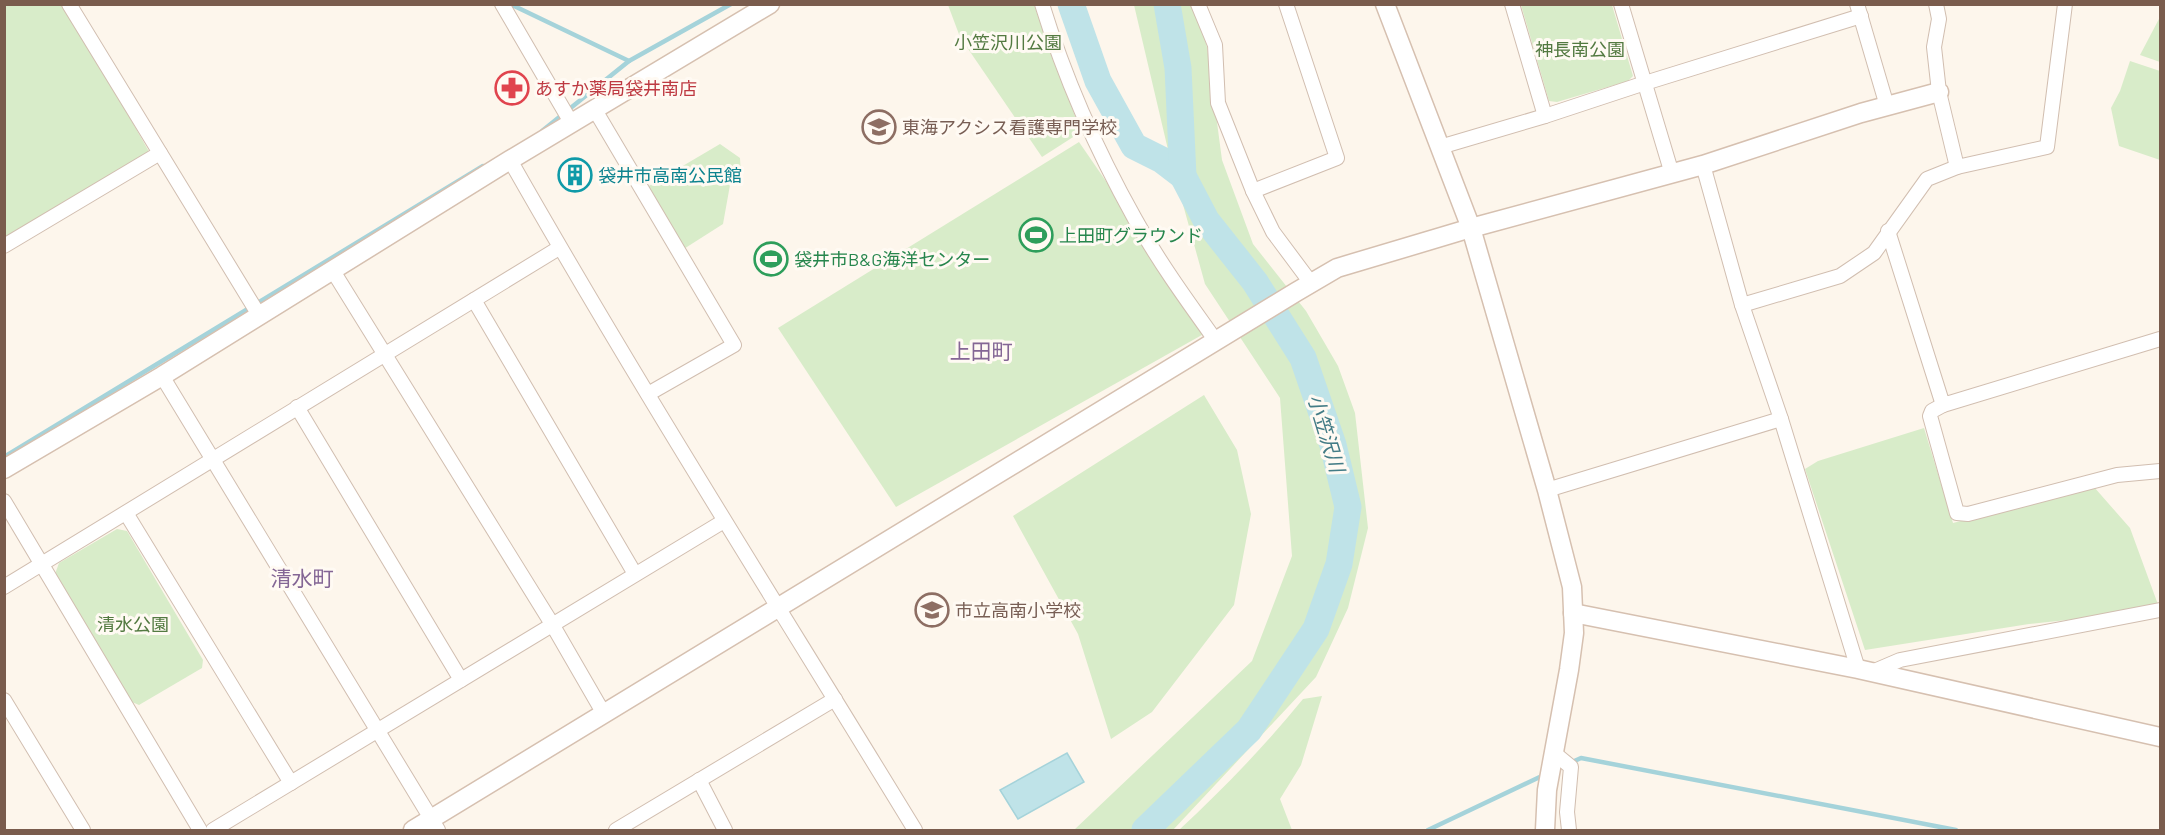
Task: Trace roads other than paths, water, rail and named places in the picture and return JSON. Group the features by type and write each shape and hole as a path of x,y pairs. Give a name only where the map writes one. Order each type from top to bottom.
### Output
{"street":[{"path":"69,4 259,315"},
{"path":"502,4 572,124"},
{"path":"4,469 162,376 510,160 770,4"},
{"path":"1042,4 1053,40 1080,107 1135,220 1184,296 1220,339"},
{"path":"1198,4 1215,45 1218,104 1253,191 1303,287"},
{"path":"1386,4 1471,228 1547,490 1572,587 1574,633 1547,790 1545,831"},
{"path":"1512,4 1545,116"},
{"path":"1621,4 1672,174"},
{"path":"1936,4 1939,19 1934,47 1940,92 1957,167"},
{"path":"1742,305 1840,276 1874,253 1927,179 1957,167 2047,147 2065,4"},
{"path":"1253,191 1337,158 1291,6"},
{"path":"1440,147 1545,116 1859,10 1887,106"},
{"path":"413,831 434,825 604,714 1337,268 1471,228 1703,165 1887,106 1940,92"},
{"path":"595,110 734,345 648,394"},
{"path":"4,246 160,153"},
{"path":"510,160 560,248 724,521 915,831"},
{"path":"1703,165 1742,305 1865,670"},
{"path":"1888,231 1943,405"},
{"path":"4,587 212,458 560,248"},
{"path":"333,271 552,624 604,714"},
{"path":"474,300 635,574"},
{"path":"2160,339 1943,405 1932,411 1930,416 1957,513 1968,514 2117,475 2160,471"},
{"path":"162,376 434,825"},
{"path":"297,407 461,680"},
{"path":"1547,490 1781,419"},
{"path":"4,501 200,831"},
{"path":"126,513 291,783"},
{"path":"213,831 724,521"},
{"path":"1865,670 1900,660 2160,610"},
{"path":"1574,614 1865,670 2160,737"},
{"path":"616,831 835,699"},
{"path":"4,700 82,831"},
{"path":"1554,753 1571,766 1567,812 1569,831"},
{"path":"699,780 725,831"}],"water":[{"path":"1067,753 1084,782 1018,819 1000,790"}],"waterway":[{"path":"510,4 629,61"},
{"path":"542,131 629,61 731,4"},
{"path":"1071,4 1098,81 1134,146 1162,160 1183,176"},
{"name":"小笠沢川","path":"1145,830 1249,730 1316,629 1339,564 1348,507 1333,445 1303,358 1255,282 1206,220 1183,176 1178,68 1167,4"},
{"path":"4,457 483,166"},
{"path":"1570,763 1581,758 1956,830"},
{"path":"1428,830 1544,775"}],"place":[{"name":"あすか薬局袋井南店","path":"512,88"},
{"name":"東海アクシス看護専門学校","path":"879,127"},
{"name":"袋井市高南公民館","path":"575,175"},
{"name":"上田町グラウンド","path":"1036,235"},
{"name":"袋井市B&G海洋センター","path":"771,259"},
{"name":"市立高南小学校","path":"932,610"}],"district":[{"name":"上田町","path":"981,350"},
{"name":"清水町","path":"302,577"}],"park label":[{"name":"小笠沢川公園","path":"1008,42"},
{"name":"神長南公園","path":"1580,49"},
{"name":"清水公園","path":"133,624"}]}
